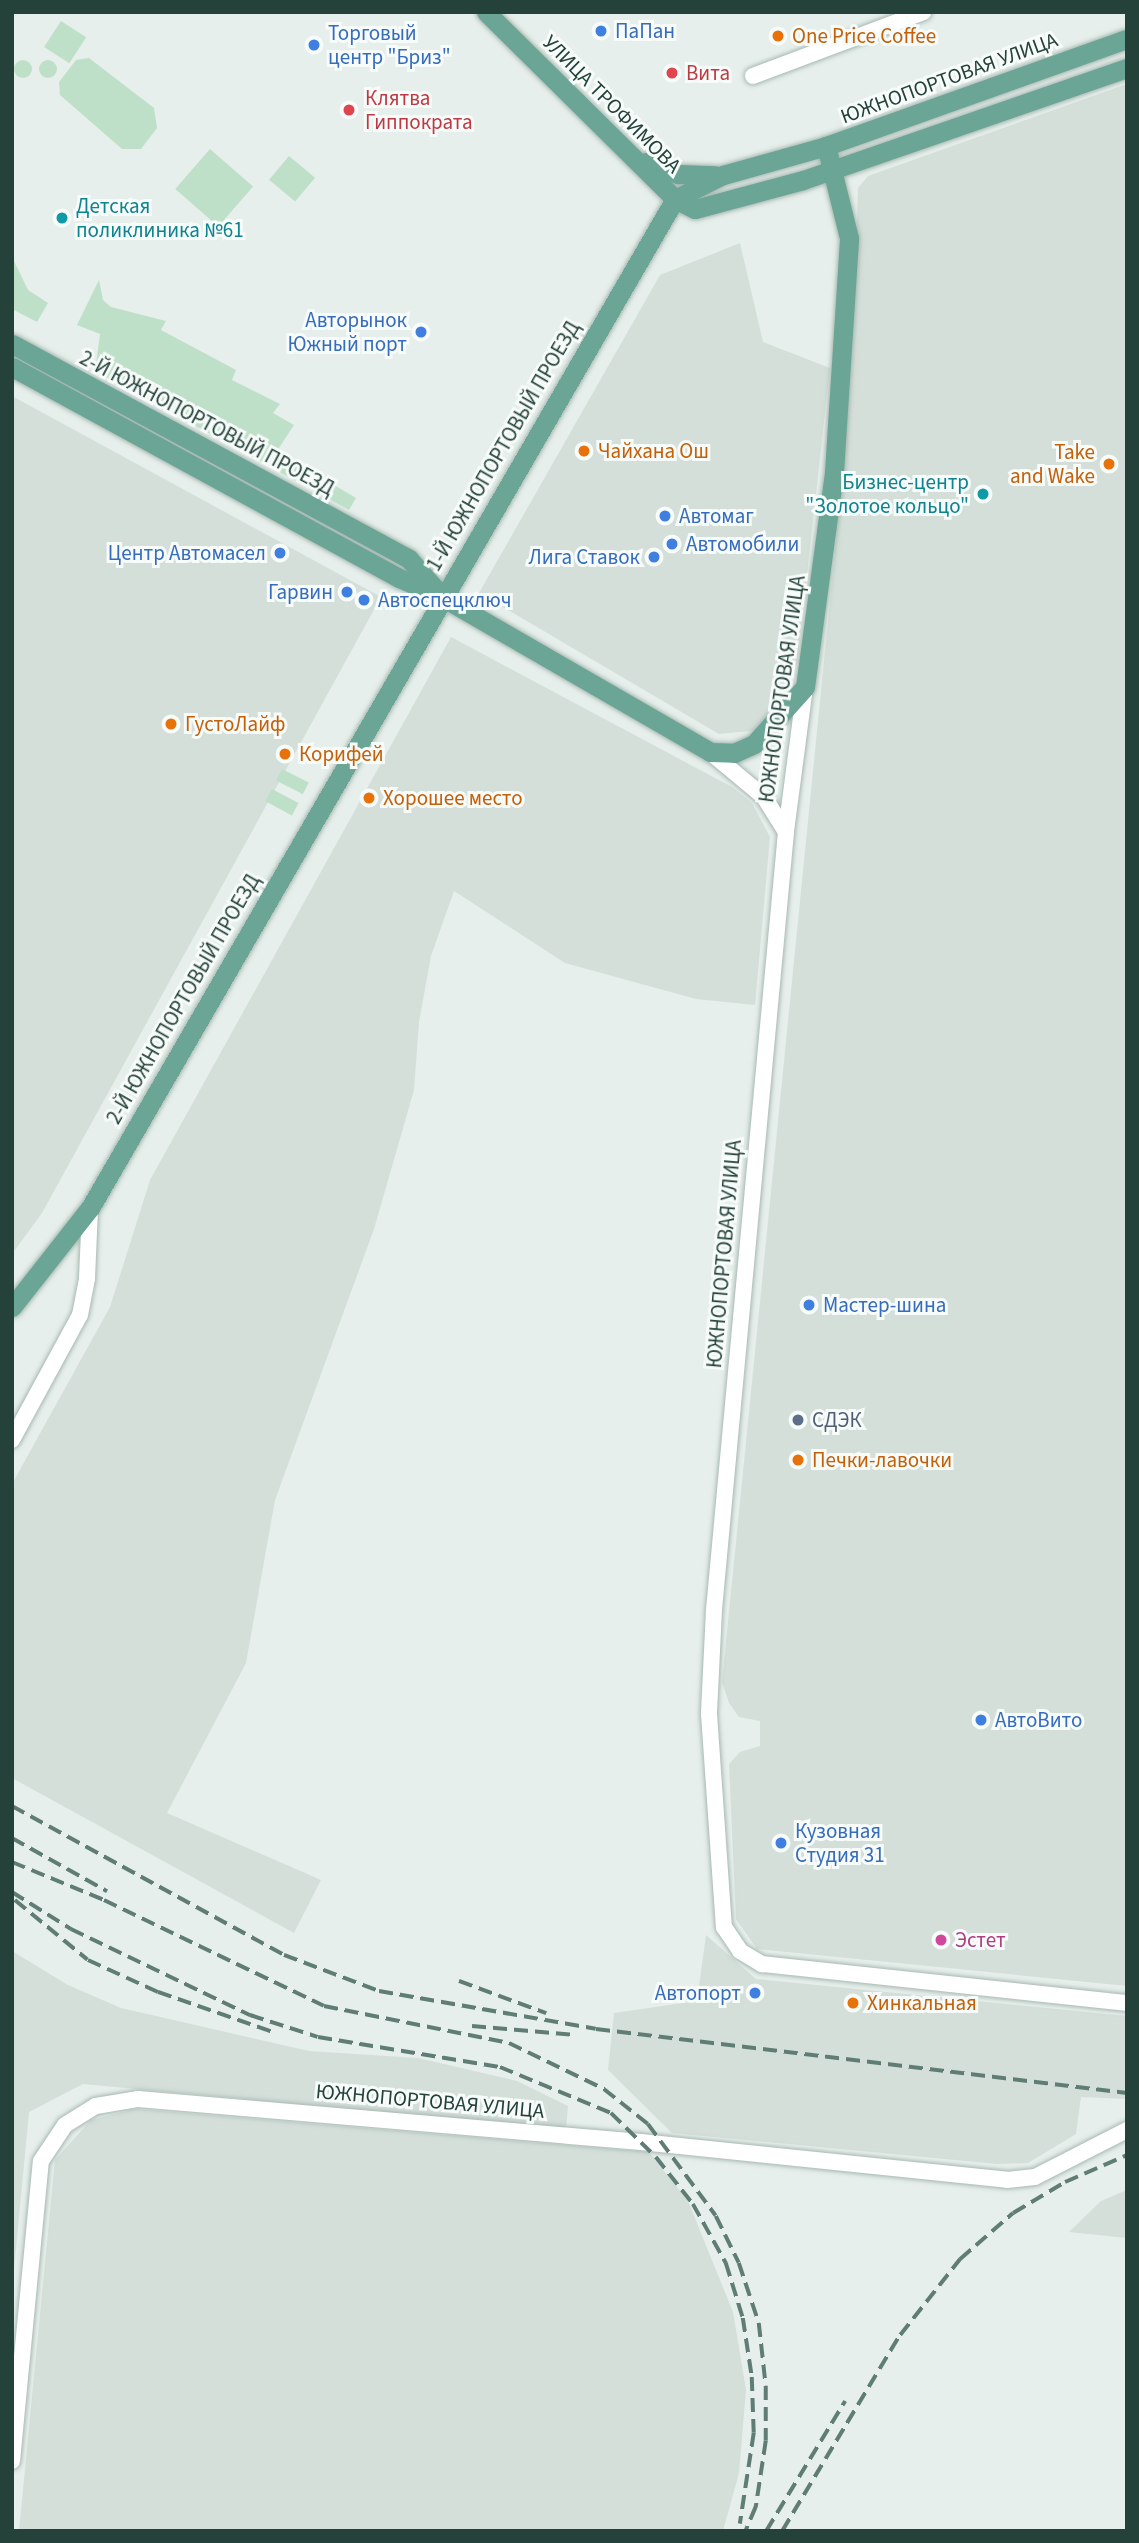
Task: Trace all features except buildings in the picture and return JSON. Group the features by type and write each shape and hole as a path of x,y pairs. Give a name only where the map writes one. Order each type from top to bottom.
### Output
{"main road":[{"name":"УЛИЦА ТРОФИМОВА","path":"486,12 640,160 675,199"},
{"name":"ЮЖНОПОРТОВАЯ УЛИЦА","path":"675,199 723,174 826,146 1127,39"},
{"path":"675,199 695,209 834,170 1127,68"},
{"name":"ЮЖНОПОРТОВАЯ УЛИЦА","path":"805,687 834,472 845,341 849,238 826,146"},
{"path":"640,160 678,174 723,174"},
{"name":"1-Й ЮЖНОПОРТОВЫЙ ПРОЕЗД","path":"675,199 442,597 710,752"},
{"name":"2-Й ЮЖНОПОРТОВЫЙ ПРОЕЗД","path":"12,344 409,559 442,597"},
{"name":"2-Й ЮЖНОПОРТОВЫЙ ПРОЕЗД","path":"12,367 370,563 442,597"},
{"path":"370,563 384,558 380,543"},
{"name":"2-Й ЮЖНОПОРТОВЫЙ ПРОЕЗД","path":"90,1208 442,597"},
{"path":"710,752 734,753 754,744 805,687"},
{"path":"12,1307 90,1208"}],"street":[{"path":"753,76 923,12"},
{"name":"ЮЖНОПОРТОВАЯ УЛИЦА","path":"805,687 786,832 715,1610 709,1714 724,1927 740,1951 762,1964 1127,2003"},
{"path":"710,752 764,797 786,832"},
{"name":"2-Й ЮЖНОПОРТОВЫЙ ПРОЕЗД","path":"12,1440 80,1315 87,1278 90,1208"},
{"name":"ЮЖНОПОРТОВАЯ УЛИЦА","path":"12,2461 41,2161 65,2125 96,2106 138,2099 641,2142 1007,2180 1035,2177 1127,2130"}],"shaded area":[{"path":"1127,84 1127,1986 757,1949 736,1919 729,1764 740,1752 760,1746 760,1721 739,1717 729,1703 722,1682 841,491 853,338 858,188 868,176"},
{"path":"740,243 763,342 830,368 797,664 760,730 719,734 479,593 660,275"},
{"path":"12,396 381,597 42,1213 12,1254"},
{"path":"451,637 732,787 752,803 770,837 755,1005 696,999 565,963 454,891 431,956 419,1022 414,1090 374,1229 275,1500 246,1663 167,1813 321,1880 294,1933 12,1778 12,1484 110,1307 150,1180"},
{"path":"706,1935 756,1979 1127,2016 1127,2099 1081,2097 1076,2134 1028,2163 997,2164 672,2133 608,2070 614,2013 697,2001"},
{"path":"12,1951 68,1985 121,2008 309,2051 418,2058 517,2081 568,2106 566,2129 83,2084 29,2112 12,2291"},
{"path":"135,2109 649,2152 688,2201 733,2312 746,2390 739,2473 723,2531 19,2531 55,2160 91,2120"},
{"path":"1127,2190 1127,2238 1069,2232 1101,2201"}],"green space":[{"path":"61,21 86,37 69,63 44,47"},
{"path":"89,58 154,108 157,128 141,149 122,149 60,95 59,82 76,60"},
{"path":"23,60 29,63 32,69 29,75 23,78 17,75 14,69 17,63"},
{"path":"48,60 54,63 57,69 54,75 48,78 42,75 39,69 42,63"},
{"path":"210,149 253,186 218,226 175,189"},
{"path":"289,156 315,178 295,202 269,180"},
{"path":"12,257 28,290 48,303 37,322 12,309"},
{"path":"99,280 103,300 111,307 166,321 161,330 236,370 232,380 280,404 273,413 294,425 277,451 356,498 349,510 95,371 100,334 77,325"},
{"path":"282,769 309,783 303,794 276,781"},
{"path":"272,789 298,803 292,815 265,801"}],"railway":[{"path":"12,1806 284,1955 379,1991 596,2029 1127,2093"},
{"path":"12,1838 107,1891"},
{"path":"12,1862 104,1900 324,2006 509,2043 604,2089 648,2124 716,2216 739,2263 759,2323 766,2386 766,2441 756,2507 746,2531"},
{"path":"12,1892 71,1929 250,2015 318,2037 500,2067 611,2113 656,2157 693,2204 726,2263 743,2318 752,2377 754,2433 740,2524"},
{"path":"15,1900 88,1960 158,1992 273,2032"},
{"path":"459,1981 546,2013"},
{"path":"472,2026 576,2035"},
{"path":"782,2531 900,2335 960,2259 1013,2213 1065,2182 1127,2155"},
{"path":"766,2531 845,2401"}],"place":[{"name":"ПаПан","path":"601,31"},
{"name":"One Price Coffee","path":"778,36"},
{"name":"Торговый центр \"Бриз\"","path":"314,45"},
{"name":"Вита","path":"672,73"},
{"name":"Клятва Гиппократа","path":"349,110"},
{"name":"Детская поликлиника №61","path":"62,218"},
{"name":"Авторынок Южный порт","path":"421,332"},
{"name":"Чайхана Ош","path":"584,451"},
{"name":"Take and Wake","path":"1109,464"},
{"name":"Бизнес-центр \"Золотое кольцо\"","path":"983,494"},
{"name":"Автомаг","path":"665,516"},
{"name":"Автомобили","path":"672,544"},
{"name":"Центр Автомасел","path":"280,553"},
{"name":"Лига Ставок","path":"654,557"},
{"name":"Гарвин","path":"347,592"},
{"name":"Автоспецключ","path":"364,600"},
{"name":"ГустоЛайф","path":"171,724"},
{"name":"Корифей","path":"285,754"},
{"name":"Хорошее место","path":"369,798"},
{"name":"Мастер-шина","path":"809,1305"},
{"name":"СДЭК","path":"798,1420"},
{"name":"Печки-лавочки","path":"798,1460"},
{"name":"АвтоВито","path":"981,1720"},
{"name":"Кузовная Студия 31","path":"781,1843"},
{"name":"Эстет","path":"941,1940"},
{"name":"Автопорт","path":"755,1993"},
{"name":"Хинкальная","path":"853,2003"}]}
